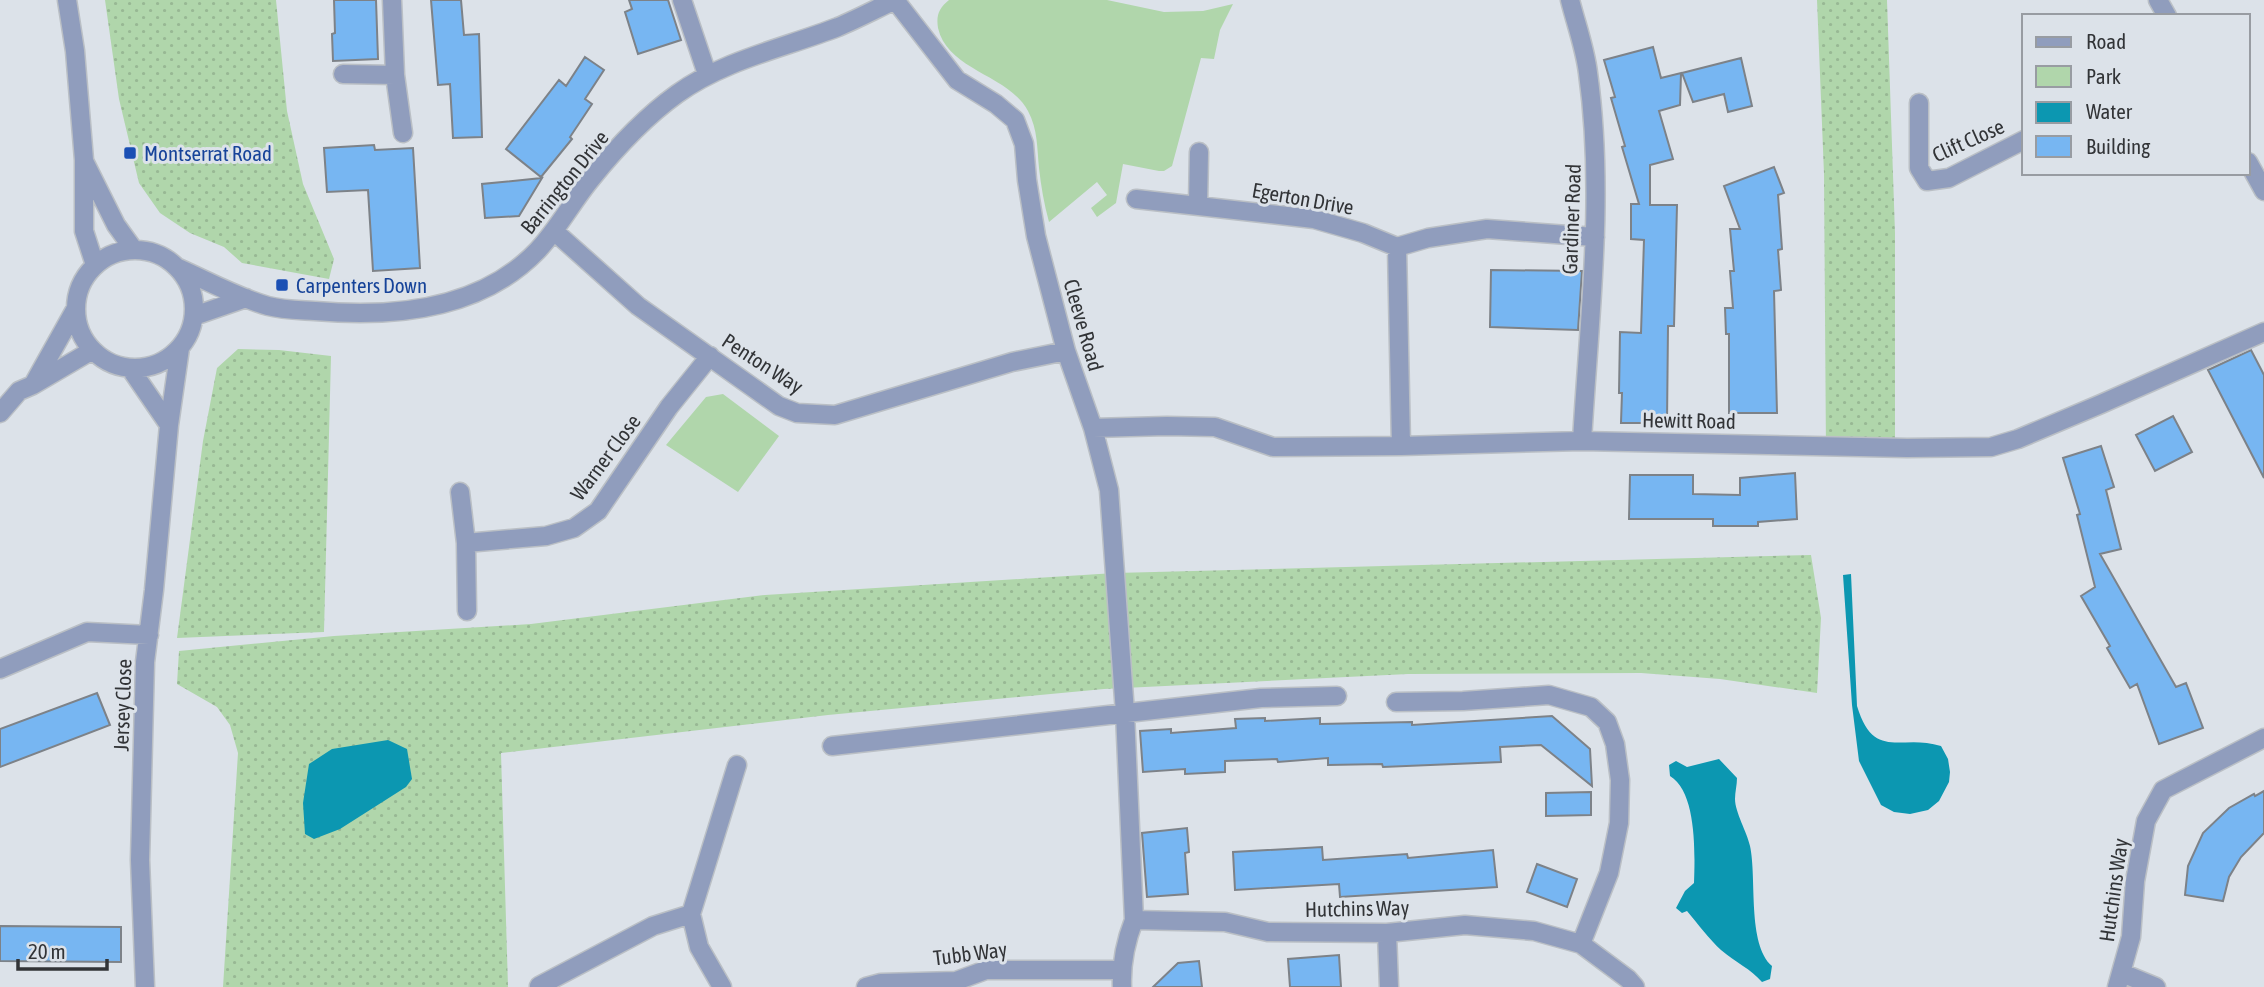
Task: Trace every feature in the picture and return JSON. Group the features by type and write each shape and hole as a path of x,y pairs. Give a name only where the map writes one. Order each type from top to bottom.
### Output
{"street":[{"path":"67,0 75,51 84,160 84,231 95,265"},
{"path":"392,0 395,75 403,133"},
{"path":"682,0 707,74"},
{"name":"Barrington Drive","path":"176,267 246,299 271,307 338,313 390,313 437,306 477,293 510,273 536,252 592,178 650,115 707,74 839,27 895,0"},
{"name":"Cleeve Road","path":"895,0 957,80 1016,120 1024,144 1036,236 1066,351 1093,428 1109,490 1125,713 1134,920 1125,942 1122,979"},
{"name":"Gardiner Road","path":"1570,0 1588,71 1597,165 1582,441"},
{"path":"343,74 395,75"},
{"name":"Clift Close","path":"1919,103 1919,168 1927,181 1949,178 2022,141"},
{"path":"1198,205 1199,152"},
{"path":"84,160 116,225 134,250"},
{"path":"2250,166 2264,191"},
{"name":"Egerton Drive","path":"1136,199 1314,219 1363,233 1397,247"},
{"path":"1401,446 1397,247 1428,237 1487,229 1595,237"},
{"name":"Penton Way","path":"554,231 638,306 779,406 797,413 835,415 1012,362 1066,351"},
{"path":"134,250 155,253 176,267 188,283 194,303 194,316 188,336 180,348 164,361 144,368 110,363 91,351 80,333 75,310 78,289 95,265 112,254 134,250"},
{"path":"194,316 246,299"},
{"path":"33,386 75,310"},
{"name":"Hewitt Road","path":"1093,428 1215,427 1273,447 1582,441 1907,448 1991,447 2018,439 2264,332"},
{"name":"Jersey Close","path":"145,987 140,860 145,663 169,425 180,348"},
{"path":"0,413 19,391 33,386 91,351"},
{"name":"Warner Close","path":"466,543 545,536 574,528 598,511 669,407 710,356"},
{"path":"130,368 169,425"},
{"path":"460,492 466,543 467,611"},
{"path":"0,669 87,632 149,635"},
{"path":"1395,702 1549,695 1591,708 1607,722 1615,744 1620,780 1619,823 1609,873 1581,944"},
{"path":"832,746 1261,698 1337,696"},
{"name":"Hutchins Way","path":"2120,980 2131,937 2135,881 2146,821 2163,790 2264,738"},
{"path":"722,987 699,947 691,914 737,765"},
{"path":"539,986 653,926 691,914"},
{"name":"Hutchins Way","path":"1134,920 1225,922 1268,932 1387,933 1465,925 1534,931 1581,944 1635,987"},
{"path":"1387,933 1389,987"},
{"name":"Tubb Way","path":"866,987 881,983 956,981 986,970 1122,979"},
{"path":"2120,980 2156,987"}],"green space":[{"path":"105,0 276,0 287,111 303,184 334,259 329,279 242,263 224,247 190,233 160,213 139,183 119,99"},
{"path":"949,0 1107,0 1164,12 1203,11 1233,4 1220,30 1214,59 1201,58 1172,166 1159,171 1123,164 1116,203 1097,217 1091,208 1107,195 1097,182 1049,222 1035,132 1028,111 1007,88 953,54 944,42 937,19"},
{"path":"1817,0 1887,0 1895,233 1895,457 1826,453 1824,174"},
{"path":"238,349 331,356 324,632 177,638 203,441 217,368"},
{"path":"723,394 779,436 738,492 666,445 706,397"},
{"path":"1811,555 1821,618 1817,693 1720,679 1641,673 1408,674 1104,689 828,715 501,753 508,987 223,987 238,753 230,725 217,707 177,684 179,651 334,636 531,624 765,595 1115,573"}],"water":[{"path":"1851,574 1857,706 1864,723 1872,734 1881,740 1941,746 1948,759 1949,782 1939,801 1928,810 1910,814 1894,812 1881,805 1859,761 1852,705 1843,575"},
{"path":"388,740 407,749 412,779 406,787 340,829 314,839 305,834 303,803 309,764 332,749"},
{"path":"1719,759 1737,778 1736,804 1752,859 1756,927 1764,956 1772,966 1770,979 1762,982 1721,950 1687,911 1682,913 1676,908 1685,891 1694,883 1694,841 1690,809 1679,784 1670,776 1669,765 1676,761 1687,767"}],"building":[{"path":"334,0 376,0 378,59 333,61"},
{"path":"431,0 461,0 464,35 479,34 482,137 453,138 450,84 438,85"},
{"path":"629,0 668,0 681,40 638,54 625,12 632,9"},
{"path":"1653,47 1661,78 1681,73 1680,105 1659,111 1673,159 1650,165 1650,205 1677,205 1674,326 1668,326 1667,423 1621,423 1620,332 1641,333 1644,240 1631,239 1631,204 1639,204 1622,147 1625,146 1611,98 1615,97 1604,60"},
{"path":"585,57 604,70 585,99 592,104 570,137 572,139 541,177 506,149 559,80 566,86"},
{"path":"1741,58 1752,106 1728,112 1724,94 1693,102 1682,73"},
{"path":"374,145 375,150 413,148 420,268 373,271 368,190 327,192 324,148"},
{"path":"1774,167 1784,193 1778,195 1782,249 1778,250 1781,290 1774,291 1777,413 1729,413 1729,334 1726,334 1725,308 1733,308 1730,271 1734,271 1730,229 1740,229 1724,186"},
{"path":"542,178 519,216 485,218 482,184"},
{"path":"1491,270 1582,271 1578,330 1490,327"},
{"path":"2251,350 2264,375 2264,478 2208,370"},
{"path":"2173,416 2192,452 2155,471 2136,435"},
{"path":"2101,446 2114,487 2106,490 2121,549 2100,554 2176,687 2186,683 2203,728 2159,744 2137,684 2130,688 2081,596 2095,587 2077,515 2080,514 2063,458"},
{"path":"1795,473 1797,519 1758,522 1758,526 1713,526 1713,519 1629,519 1630,475 1693,475 1693,494 1740,495 1740,478"},
{"path":"97,693 110,725 0,767 0,729"},
{"path":"1552,716 1590,749 1592,786 1541,745 1500,747 1501,762 1383,767 1382,764 1328,765 1328,758 1278,762 1277,759 1225,761 1225,772 1185,774 1185,769 1143,772 1140,731 1171,729 1171,733 1236,728 1235,719 1265,718 1265,721 1320,718 1320,724 1412,722 1412,725"},
{"path":"2264,791 2264,833 2241,857 2229,877 2223,901 2185,895 2188,866 2203,833 2229,808"},
{"path":"1591,792 1591,815 1546,816 1546,793"},
{"path":"1187,828 1189,852 1185,853 1188,894 1147,897 1142,833"},
{"path":"1322,847 1323,860 1407,854 1408,858 1493,850 1497,887 1340,897 1339,884 1235,890 1233,852"},
{"path":"1537,864 1577,879 1567,907 1527,892"},
{"path":"0,926 121,927 121,962 0,961"},
{"path":"1339,955 1341,987 1290,987 1288,959"},
{"path":"1199,961 1202,987 1153,987 1178,963"}],"place":[{"name":"Montserrat Road","path":"130,153"},
{"name":"Carpenters Down","path":"282,285"}]}
